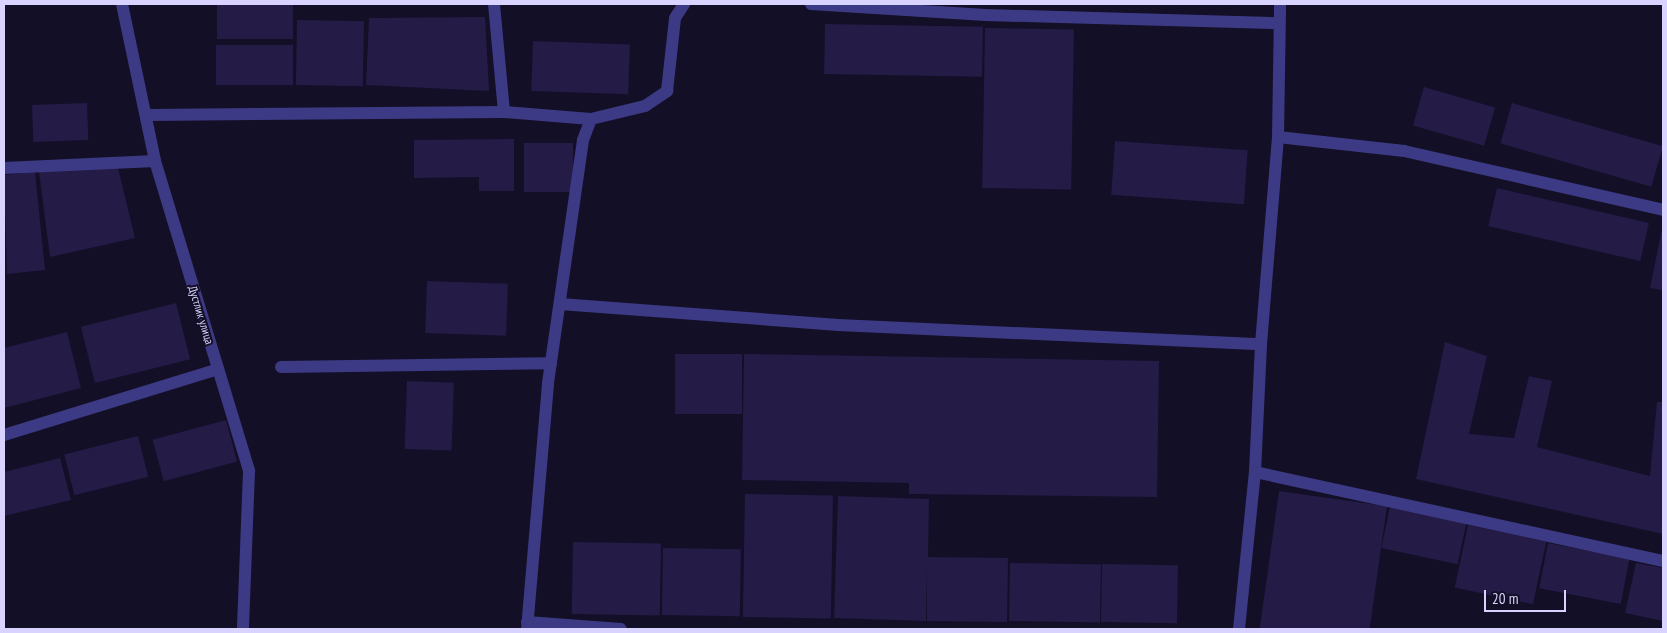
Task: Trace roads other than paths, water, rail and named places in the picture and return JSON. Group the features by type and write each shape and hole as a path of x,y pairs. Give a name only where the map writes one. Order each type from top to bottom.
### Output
{"street":[{"name":"Дустлик улица","path":"122,4 147,115 155,161 249,471 243,629"},
{"path":"494,4 504,112"},
{"path":"147,115 504,112 591,119 645,106 667,91 675,18 684,4"},
{"path":"811,4 986,15 1278,24"},
{"path":"1239,629 1256,472 1261,344 1278,137 1278,24 1280,4"},
{"path":"591,119 583,140 551,363 527,625 621,629"},
{"path":"1278,137 1404,151 1663,210"},
{"path":"4,168 155,161"},
{"path":"560,304 838,325 1261,344"},
{"path":"281,367 551,363"},
{"path":"4,435 218,369"},
{"path":"1256,472 1663,561"}]}
